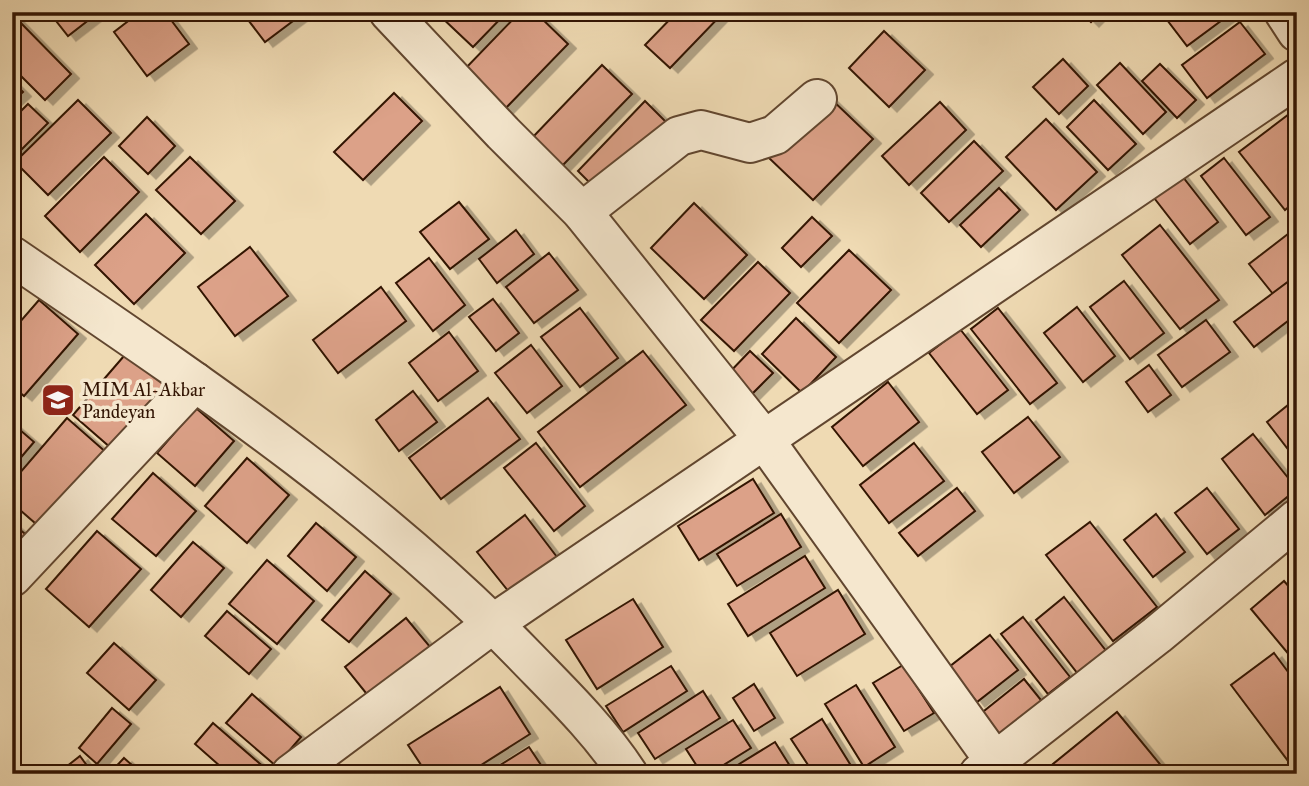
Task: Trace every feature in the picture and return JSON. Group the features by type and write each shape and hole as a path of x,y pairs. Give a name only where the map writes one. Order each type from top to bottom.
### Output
{"street":[{"path":"389,12 582,212 763,438 993,770 1297,519"},
{"path":"1284,12 1297,32"},
{"path":"290,774 494,623 1297,78"},
{"path":"582,212 679,136 701,130 750,143 775,135 817,99"},
{"path":"12,256 195,382 341,489 494,623 599,735 628,774"},
{"path":"12,577 195,382"}],"building":[{"path":"49,12 99,12 68,36"},
{"path":"140,12 165,12 189,44 147,76 114,32"},
{"path":"242,12 305,12 265,42"},
{"path":"507,12 473,47 438,14"},
{"path":"520,12 535,12 568,44 502,112 462,72"},
{"path":"677,12 724,12 670,68 645,45"},
{"path":"1081,12 1101,12 1091,22"},
{"path":"1161,12 1233,12 1187,46"},
{"path":"14,16 71,74 45,100 12,67"},
{"path":"1240,22 1265,54 1207,98 1182,65"},
{"path":"884,31 925,70 889,107 849,68"},
{"path":"1063,59 1088,86 1059,114 1033,87"},
{"path":"1120,63 1166,112 1143,134 1097,85"},
{"path":"1160,64 1196,100 1177,118 1142,81"},
{"path":"602,65 632,94 561,167 531,139"},
{"path":"12,81 23,92 12,102"},
{"path":"394,93 422,121 363,180 334,152"},
{"path":"828,96 873,139 813,200 768,157"},
{"path":"78,100 111,133 48,195 15,162"},
{"path":"1094,100 1136,144 1108,170 1067,127"},
{"path":"645,101 667,123 600,193 578,171"},
{"path":"940,102 966,130 909,185 882,156"},
{"path":"28,104 48,123 12,159 12,120"},
{"path":"1297,108 1297,200 1285,210 1239,152"},
{"path":"147,117 175,146 148,174 119,146"},
{"path":"1046,119 1097,172 1056,210 1006,157"},
{"path":"974,141 1003,171 949,222 921,193"},
{"path":"104,157 139,192 80,252 45,216"},
{"path":"190,157 235,201 201,234 156,190"},
{"path":"1224,158 1270,217 1246,235 1201,176"},
{"path":"1179,172 1218,222 1190,244 1151,194"},
{"path":"999,188 1020,210 981,247 960,225"},
{"path":"459,202 489,239 450,269 420,232"},
{"path":"694,203 747,255 704,299 651,248"},
{"path":"146,214 185,253 134,304 95,265"},
{"path":"812,217 832,236 801,267 782,248"},
{"path":"1160,225 1219,300 1180,329 1122,255"},
{"path":"1297,227 1297,275 1273,294 1249,264"},
{"path":"516,230 534,254 497,283 479,259"},
{"path":"250,247 288,296 235,336 198,287"},
{"path":"849,250 891,290 839,343 797,303"},
{"path":"549,253 578,290 534,323 506,287"},
{"path":"429,258 465,305 433,331 396,283"},
{"path":"758,262 790,293 734,351 701,320"},
{"path":"1297,275 1297,314 1254,347 1234,322"},
{"path":"1124,281 1164,333 1130,359 1090,307"},
{"path":"381,287 406,321 338,373 313,340"},
{"path":"493,299 519,333 496,351 469,317"},
{"path":"39,300 78,334 24,396 12,386 12,331"},
{"path":"1077,307 1115,356 1083,382 1044,333"},
{"path":"580,308 618,358 580,387 541,337"},
{"path":"998,308 1057,383 1030,404 971,329"},
{"path":"796,318 836,357 802,393 762,354"},
{"path":"1206,320 1230,352 1182,387 1158,355"},
{"path":"960,329 1008,390 977,414 929,353"},
{"path":"449,332 478,371 438,401 409,363"},
{"path":"531,345 562,386 527,413 495,373"},
{"path":"130,349 168,383 111,448 73,415"},
{"path":"643,351 686,405 580,487 538,432"},
{"path":"750,351 773,373 747,399 725,377"},
{"path":"1149,365 1171,395 1148,412 1126,382"},
{"path":"888,382 919,422 863,466 832,427"},
{"path":"413,391 437,422 399,451 376,420"},
{"path":"488,398 520,439 441,499 409,458"},
{"path":"1293,401 1297,406 1297,461 1267,422"},
{"path":"196,408 234,441 195,486 157,453"},
{"path":"1028,417 1060,457 1014,493 982,452"},
{"path":"67,418 108,454 43,530 12,503 12,482"},
{"path":"12,423 34,442 12,468"},
{"path":"1253,434 1297,489 1265,515 1222,459"},
{"path":"536,443 585,506 554,531 504,468"},
{"path":"914,443 944,481 889,523 860,485"},
{"path":"247,458 289,495 247,543 205,506"},
{"path":"153,473 196,511 156,556 112,519"},
{"path":"753,479 774,513 699,560 678,526"},
{"path":"957,488 975,511 918,556 899,533"},
{"path":"1207,488 1239,529 1207,554 1175,513"},
{"path":"781,514 801,547 737,586 717,554"},
{"path":"1156,514 1185,552 1153,577 1124,540"},
{"path":"525,515 560,561 513,597 477,552"},
{"path":"1090,522 1157,607 1113,641 1046,555"},
{"path":"12,523 30,538 12,559"},
{"path":"316,523 356,557 327,591 288,556"},
{"path":"97,531 141,569 89,627 46,589"},
{"path":"193,542 224,568 181,617 151,590"},
{"path":"805,556 825,588 748,636 728,604"},
{"path":"267,560 314,601 277,644 229,604"},
{"path":"365,571 391,594 349,642 322,620"},
{"path":"1284,581 1297,596 1297,652 1291,657 1251,609"},
{"path":"838,590 865,634 797,676 770,633"},
{"path":"1064,597 1114,661 1085,683 1036,620"},
{"path":"633,599 663,647 597,689 566,640"},
{"path":"227,611 271,649 249,674 205,636"},
{"path":"1023,617 1070,677 1048,694 1001,634"},
{"path":"406,618 431,648 370,698 345,667"},
{"path":"990,635 1018,670 977,702 949,667"},
{"path":"114,643 156,680 129,710 87,673"},
{"path":"1274,653 1297,684 1297,773 1231,685"},
{"path":"903,665 934,713 904,731 873,683"},
{"path":"671,666 687,691 623,732 606,706"},
{"path":"1024,679 1049,710 997,749 974,719"},
{"path":"754,684 775,718 754,731 733,698"},
{"path":"856,685 895,747 864,767 825,704"},
{"path":"500,687 530,734 467,774 427,774 408,745"},
{"path":"703,691 720,718 655,759 638,733"},
{"path":"252,694 301,737 276,766 226,723"},
{"path":"112,708 131,724 97,764 79,748"},
{"path":"1117,712 1168,774 1061,774 1053,764"},
{"path":"822,719 850,764 834,774 814,774 791,739"},
{"path":"733,720 751,748 709,774 702,774 686,749"},
{"path":"213,723 266,769 262,774 229,774 195,744"},
{"path":"775,742 795,774 741,774 736,766"},
{"path":"529,747 547,774 486,774"},
{"path":"80,756 93,774 57,774"},
{"path":"124,758 142,774 109,774"}],"place":[{"name":"MIM Al-Akbar Pandeyan","path":"58,400"}]}
